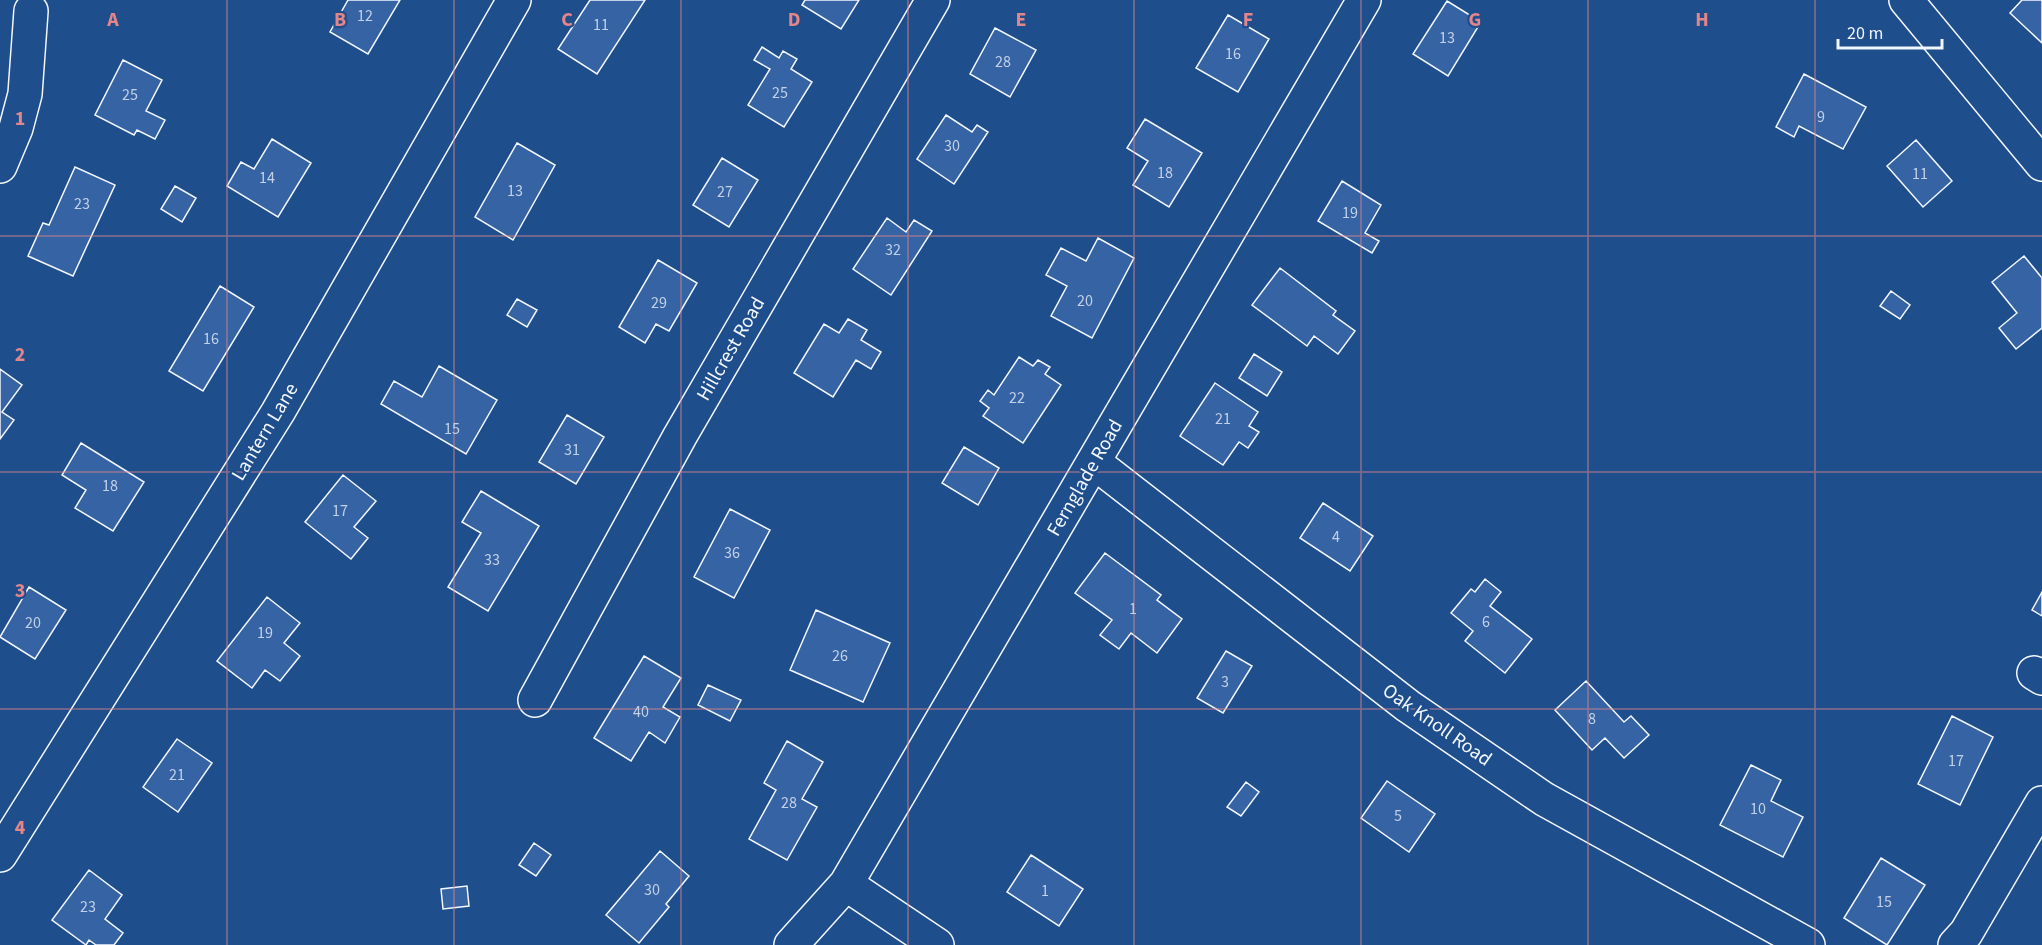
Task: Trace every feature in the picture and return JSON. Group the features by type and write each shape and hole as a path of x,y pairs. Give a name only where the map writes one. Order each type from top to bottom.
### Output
{"street":[{"name":"Lantern Lane","path":"0,855 278,412 514,0"},
{"name":"Hillcrest Road","path":"535,700 680,436 933,0"},
{"name":"Fernglade Road","path":"792,945 846,884 1095,463 1364,0"},
{"path":"1906,0 2042,164"},
{"path":"0,166 16,128 25,94 31,11"},
{"name":"Oak Knoll Road","path":"1095,463 1408,706 1544,799 1808,945"},
{"path":"1955,945 1966,933 2042,803"},
{"path":"846,884 937,945"}],"building":[{"path":"348,0 400,0 368,54 330,32"},
{"path":"590,0 645,0 597,74 558,49"},
{"path":"805,0 859,0 841,29 802,5"},
{"path":"2022,0 2042,0 2042,43 2010,13"},
{"path":"1447,1 1481,22 1448,76 1413,54"},
{"path":"1228,15 1269,39 1238,92 1196,68"},
{"path":"995,28 1036,50 1010,97 970,74"},
{"path":"762,47 779,58 783,51 797,59 791,69 812,82 784,127 748,105 770,69 754,60"},
{"path":"123,60 162,80 146,111 165,120 155,139 137,130 134,135 95,115"},
{"path":"1804,74 1866,107 1843,149 1799,126 1794,137 1776,127"},
{"path":"946,115 972,132 977,125 988,132 954,184 917,159"},
{"path":"1145,119 1202,153 1169,207 1133,185 1148,161 1127,148"},
{"path":"272,139 311,163 278,217 227,186 241,162 254,169"},
{"path":"1916,140 1952,181 1923,207 1887,166"},
{"path":"517,143 555,165 513,240 475,217"},
{"path":"722,158 758,180 729,227 693,205"},
{"path":"75,167 115,185 73,276 28,256 43,223 49,225"},
{"path":"1342,181 1381,205 1365,233 1379,241 1372,253 1318,221"},
{"path":"175,186 196,198 182,222 161,209"},
{"path":"887,218 906,232 914,220 932,231 891,295 853,269"},
{"path":"1098,238 1134,258 1092,338 1051,316 1067,286 1046,275 1061,248 1086,261"},
{"path":"2024,256 2042,278 2042,328 2016,349 1999,328 2017,313 1992,282"},
{"path":"658,260 697,283 669,331 656,324 645,343 619,327"},
{"path":"1280,268 1336,311 1333,315 1355,331 1338,354 1314,336 1307,346 1252,305"},
{"path":"220,286 254,307 203,391 169,371"},
{"path":"1891,291 1910,305 1900,319 1880,306"},
{"path":"517,299 537,310 527,327 507,315"},
{"path":"848,319 867,330 861,340 881,352 871,369 856,360 833,397 794,373 824,324 839,333"},
{"path":"1254,354 1282,372 1267,396 1239,378"},
{"path":"1019,357 1033,366 1038,360 1050,367 1045,374 1061,385 1023,443 983,416 989,408 980,401 988,390 994,395"},
{"path":"439,366 497,400 466,454 381,404 394,381 422,397"},
{"path":"0,369 22,385 2,412 14,420 0,439"},
{"path":"1215,383 1258,412 1249,426 1259,432 1248,448 1239,442 1223,465 1180,436"},
{"path":"567,415 604,437 576,484 539,462"},
{"path":"81,443 144,482 113,531 75,508 86,490 62,475"},
{"path":"964,447 999,468 978,505 942,483"},
{"path":"343,475 376,501 354,527 368,538 351,559 305,522"},
{"path":"481,491 539,526 488,611 448,587 481,533 462,522"},
{"path":"1323,503 1373,536 1350,571 1300,538"},
{"path":"730,509 770,530 734,598 694,577"},
{"path":"1105,553 1161,595 1157,600 1182,619 1157,653 1131,633 1119,649 1100,635 1112,620 1075,593"},
{"path":"1485,579 1501,592 1490,606 1532,639 1505,673 1465,641 1473,631 1451,613 1471,589 1475,592"},
{"path":"29,587 66,610 35,659 0,637"},
{"path":"2042,592 2042,616 2032,610"},
{"path":"267,597 300,623 284,643 300,656 280,681 265,670 252,688 217,661"},
{"path":"816,610 890,643 863,702 790,670"},
{"path":"1226,651 1252,666 1223,713 1197,698"},
{"path":"644,656 681,678 663,707 680,717 665,743 649,732 631,761 594,738"},
{"path":"1586,681 1624,722 1631,716 1649,735 1624,758 1605,738 1592,750 1555,710"},
{"path":"708,685 741,700 730,721 698,705"},
{"path":"1952,716 1993,737 1960,805 1918,784"},
{"path":"177,739 212,763 178,812 143,787"},
{"path":"787,741 823,762 802,799 817,807 787,860 749,839 776,790 764,783"},
{"path":"1751,765 1781,780 1771,801 1803,817 1783,857 1720,825"},
{"path":"1387,781 1435,814 1409,852 1361,818"},
{"path":"1246,782 1259,792 1241,816 1227,807"},
{"path":"534,843 551,855 536,876 519,865"},
{"path":"660,851 689,876 666,904 669,907 639,943 606,915"},
{"path":"1031,855 1083,889 1059,926 1007,892"},
{"path":"1881,858 1925,885 1887,945 1844,918"},
{"path":"89,870 122,895 105,919 123,933 114,945 96,945 89,940 86,945 52,920"},
{"path":"467,886 469,906 443,909 441,889"}]}
